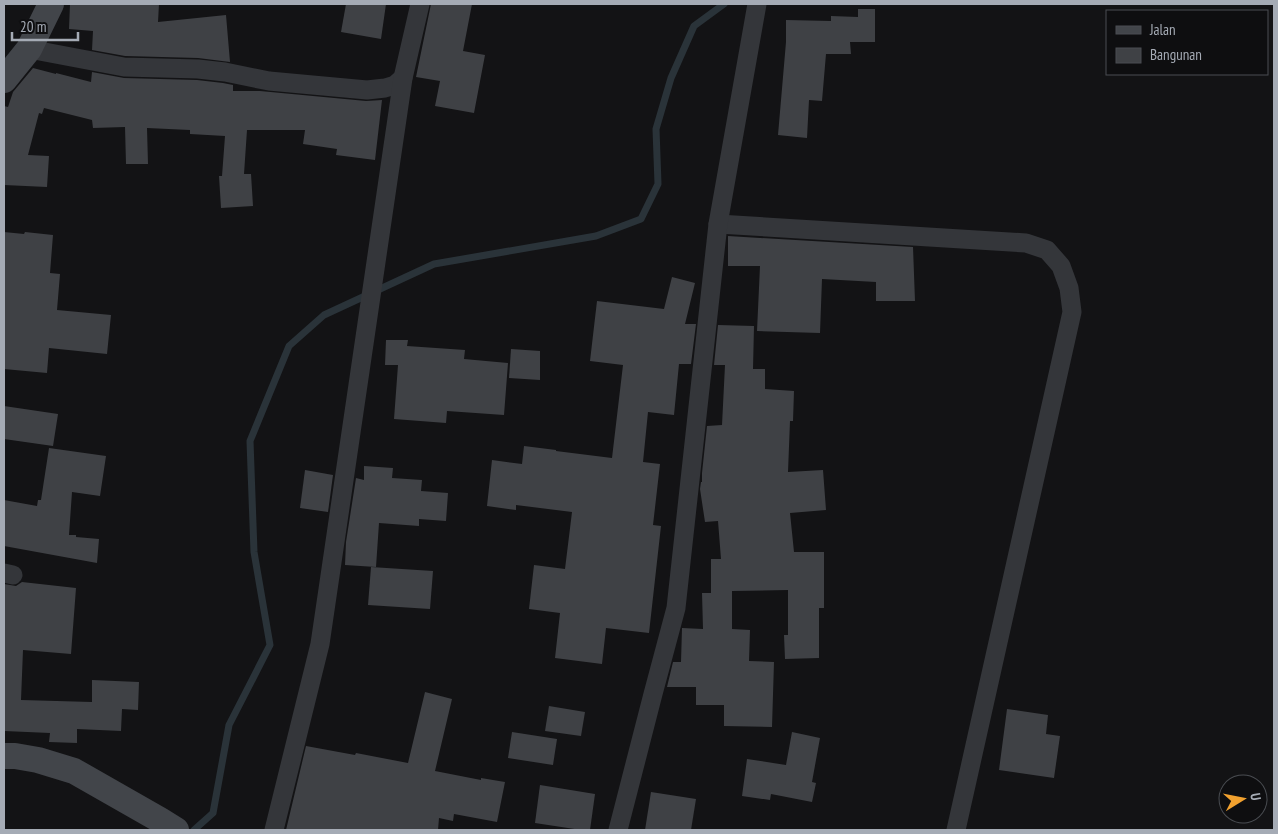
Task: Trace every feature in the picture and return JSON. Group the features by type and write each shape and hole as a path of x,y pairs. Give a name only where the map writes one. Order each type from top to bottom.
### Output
{"street":[{"path":"4,80 29,49 51,4"},
{"path":"274,830 320,644 403,78 420,4"},
{"path":"618,830 676,608 718,224 757,4"},
{"path":"29,49 124,67 198,69 225,72 269,82 367,90 395,85 403,78"},
{"path":"718,224 1026,243 1047,250 1061,266 1068,288 1072,312 956,830"},
{"path":"4,756 38,760 74,771 168,825"}],"building":[{"path":"70,4 159,4 158,22 226,15 230,62 198,58 125,56 92,50 93,31 69,29"},
{"path":"346,4 386,4 381,39 341,32"},
{"path":"431,4 472,4 463,51 485,55 474,113 435,106 440,81 416,77"},
{"path":"858,9 875,9 875,42 850,42 851,54 826,54 822,101 809,100 807,138 778,135 786,42 786,20 831,21 831,16 858,17"},
{"path":"33,68 91,82 92,72 124,78 197,80 223,83 233,85 233,91 260,91 366,101 382,100 375,160 336,155 337,149 303,144 305,130 247,130 244,174 251,174 253,206 221,208 219,176 222,176 225,136 190,134 190,130 147,128 148,164 126,164 125,127 93,128 92,120 44,108 42,114 39,113 28,155 49,156 47,187 4,185 4,106 8,107 13,92"},
{"path":"4,232 53,235 50,273 60,274 57,310 111,315 107,354 49,348 47,373 4,369"},
{"path":"728,236 913,247 915,301 876,301 876,282 822,279 820,333 757,331 760,266 728,266"},
{"path":"672,277 695,283 685,324 696,324 691,364 679,364 674,415 648,412 643,462 660,464 653,525 661,526 649,633 606,628 602,664 555,658 560,613 529,609 534,565 565,569 572,512 516,505 516,510 487,506 492,460 522,464 524,446 612,458 623,365 590,361 597,301 664,309"},
{"path":"718,325 754,326 753,369 765,369 765,389 794,391 793,421 790,421 788,472 823,470 826,510 790,513 794,552 824,552 824,608 819,608 819,658 785,659 784,635 788,635 788,590 732,591 732,629 750,630 749,661 774,662 772,727 724,726 724,705 696,705 696,687 667,687 673,662 681,662 682,628 703,629 702,593 711,593 711,559 721,559 718,521 705,522 700,489 707,426 722,425 725,365 714,365"},
{"path":"386,340 408,340 407,346 465,350 464,359 508,363 504,415 447,411 446,423 394,419 398,365 385,365"},
{"path":"511,349 540,351 540,380 509,378"},
{"path":"4,406 58,414 53,446 4,439"},
{"path":"49,448 106,456 100,496 72,492 69,535 99,539 97,563 4,546 4,500 37,506 38,500 41,500"},
{"path":"364,466 393,468 392,478 422,480 421,491 448,493 446,521 419,519 419,526 379,523 376,567 345,565 346,542 356,478 364,480"},
{"path":"305,470 333,475 328,512 300,508"},
{"path":"371,567 433,571 430,609 368,605"},
{"path":"22,582 76,588 71,654 23,650 21,700 92,702 92,680 139,682 138,710 122,709 121,731 77,729 77,743 49,742 50,733 4,731 4,584 16,586"},
{"path":"425,692 452,699 435,771 481,780 481,778 505,782 497,822 454,814 453,821 439,818 438,830 286,830 306,746 408,763"},
{"path":"549,706 585,712 581,736 545,731"},
{"path":"1007,709 1048,715 1046,734 1060,736 1054,778 999,770"},
{"path":"512,732 557,739 553,765 508,758"},
{"path":"792,732 820,738 812,782 816,783 812,802 771,794 770,800 742,796 747,759 786,765"},
{"path":"540,785 595,794 590,830 535,823"},
{"path":"651,792 696,799 691,830 645,830"}],"waterway":[{"path":"194,830 213,813 229,725 270,645 254,552 250,441 289,346 324,315 434,264 596,236 641,219 658,184 656,129 671,78 694,26 724,4"}]}
